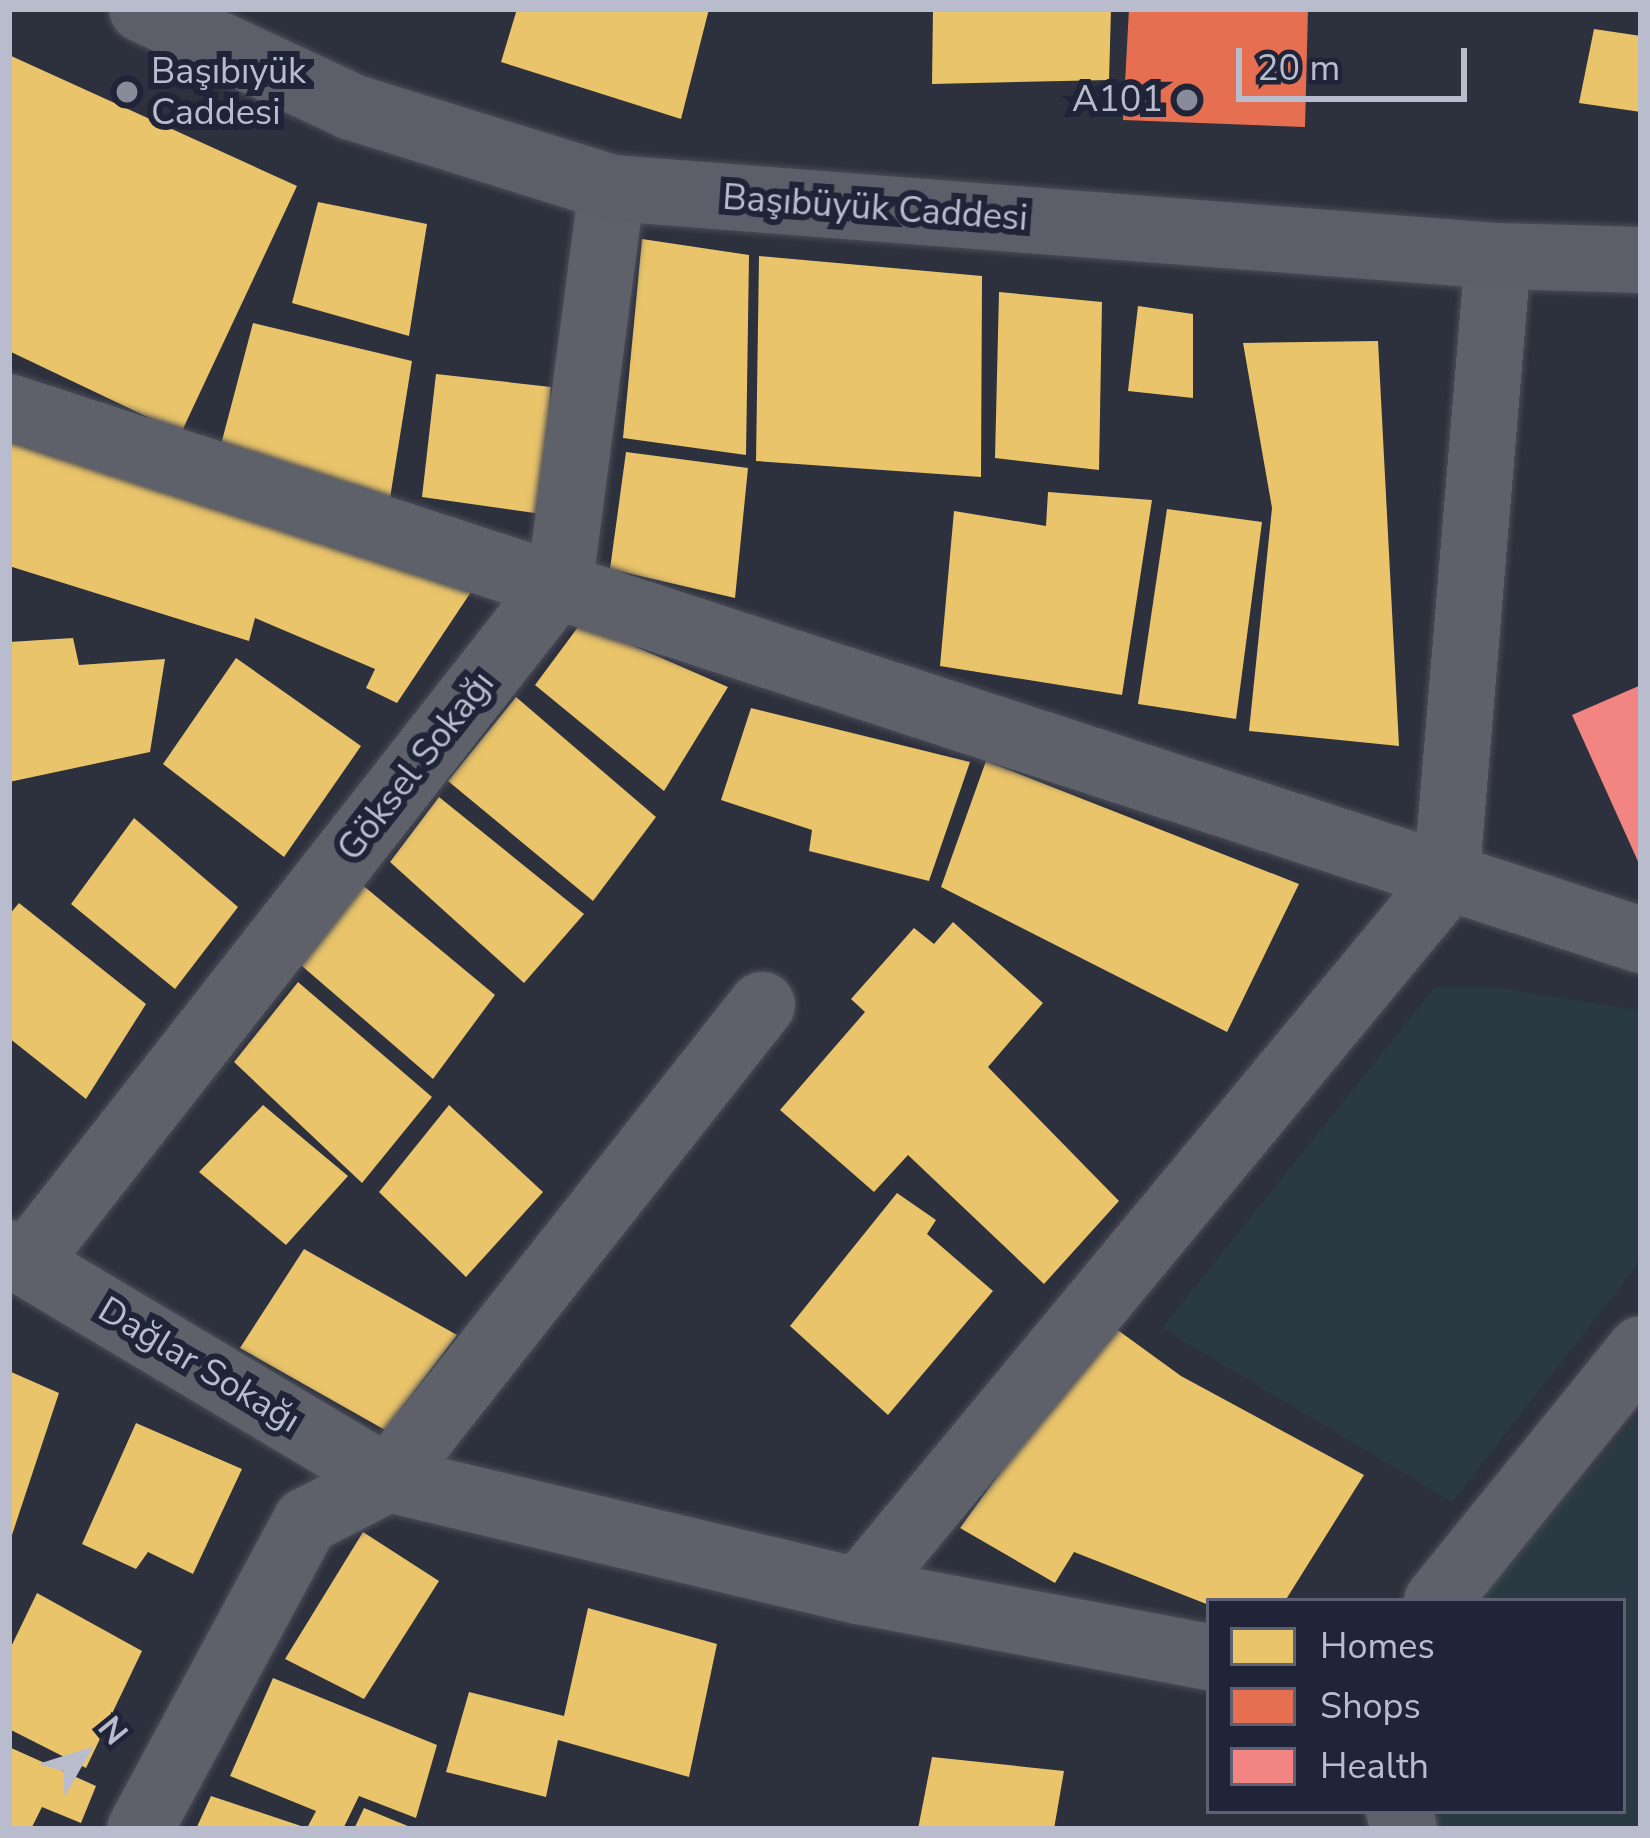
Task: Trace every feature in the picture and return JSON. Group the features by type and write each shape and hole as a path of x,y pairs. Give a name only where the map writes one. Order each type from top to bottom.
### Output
{"main road":[{"name":"Başıbüyük Caddesi","path":"142,9 352,106 612,188 1498,256 1641,260"}],"street":[{"path":"560,582 612,188"},
{"path":"859,1591 1446,882 1498,256"},
{"path":"9,407 560,582 1446,882 1641,940"},
{"name":"Göksel Sokağı","path":"18,1257 560,582"},
{"path":"140,1829 306,1521 388,1479 762,1006"},
{"name":"Dağlar Sokağı","path":"18,1257 388,1479 859,1591 1206,1657"},
{"path":"1439,1598 1641,1349"}],"shaded area":[{"path":"1435,987 1493,987 1641,1011 1641,1260 1452,1502 1162,1328"},
{"path":"1641,1412 1641,1829 1378,1829 1376,1814 1626,1814 1626,1598 1481,1598"}],"building: Homes":[{"path":"517,9 709,9 681,119 501,62"},
{"path":"933,9 1111,9 1109,80 932,84"},
{"path":"1594,29 1641,36 1641,112 1579,103"},
{"path":"9,55 297,186 181,433 9,351"},
{"path":"318,202 427,224 409,336 292,303"},
{"path":"642,239 749,255 746,455 623,438"},
{"path":"759,256 982,276 981,477 756,461"},
{"path":"999,292 1102,302 1099,470 995,458"},
{"path":"1138,306 1193,314 1193,398 1128,391"},
{"path":"253,323 412,361 390,498 219,452"},
{"path":"1378,341 1399,746 1249,731 1272,508 1243,343"},
{"path":"436,374 551,387 542,514 422,497"},
{"path":"9,435 475,586 397,703 366,688 375,669 255,618 249,641 9,566"},
{"path":"626,452 748,468 735,598 610,569"},
{"path":"1048,492 1152,500 1122,695 940,666 954,511 1046,526"},
{"path":"1167,509 1262,522 1236,719 1138,704"},
{"path":"581,623 728,687 664,791 535,685"},
{"path":"73,638 79,665 165,659 150,752 9,782 9,642"},
{"path":"236,658 361,746 284,857 163,764"},
{"path":"516,697 656,817 593,901 448,781"},
{"path":"751,708 970,762 929,881 809,851 812,830 721,800"},
{"path":"986,761 1299,884 1227,1032 941,887"},
{"path":"439,797 584,914 524,983 390,862"},
{"path":"134,818 238,907 175,989 71,904"},
{"path":"360,883 495,995 433,1079 295,960"},
{"path":"19,903 146,1004 86,1099 9,1038 9,915"},
{"path":"953,922 1043,1003 988,1067 1119,1201 1044,1284 908,1155 874,1192 780,1110 865,1012 851,999 914,928 934,944"},
{"path":"298,982 432,1097 362,1183 234,1062"},
{"path":"263,1105 348,1176 286,1245 199,1172"},
{"path":"449,1105 543,1192 466,1277 379,1192"},
{"path":"897,1193 936,1220 927,1234 993,1291 888,1415 790,1326"},
{"path":"304,1249 457,1335 385,1430 240,1348"},
{"path":"1108,1323 1181,1376 1364,1475 1287,1598 1206,1598 1206,1604 1074,1552 1055,1583 960,1528"},
{"path":"9,1371 59,1393 10,1541 9,1540"},
{"path":"136,1423 242,1469 193,1574 148,1552 136,1569 82,1544"},
{"path":"363,1532 439,1581 364,1699 285,1659"},
{"path":"37,1593 142,1651 86,1768 9,1729 9,1651"},
{"path":"588,1608 717,1644 689,1777 558,1740 546,1797 446,1772 469,1692 564,1716"},
{"path":"273,1678 437,1745 416,1818 359,1796 343,1829 196,1829 211,1796 307,1828 316,1811 230,1776"},
{"path":"9,1747 96,1786 81,1823 42,1807 31,1829 9,1829"},
{"path":"932,1757 1064,1771 1054,1829 918,1829"},
{"path":"364,1808 415,1829 354,1829"}],"building: Shops":[{"path":"1129,9 1308,9 1305,127 1123,120"}],"building: Health":[{"path":"1641,685 1641,868 1572,715"}],"place":[{"name":"Başıbıyük Caddesi","path":"127,92"},
{"name":"A101","path":"1187,100"}]}
